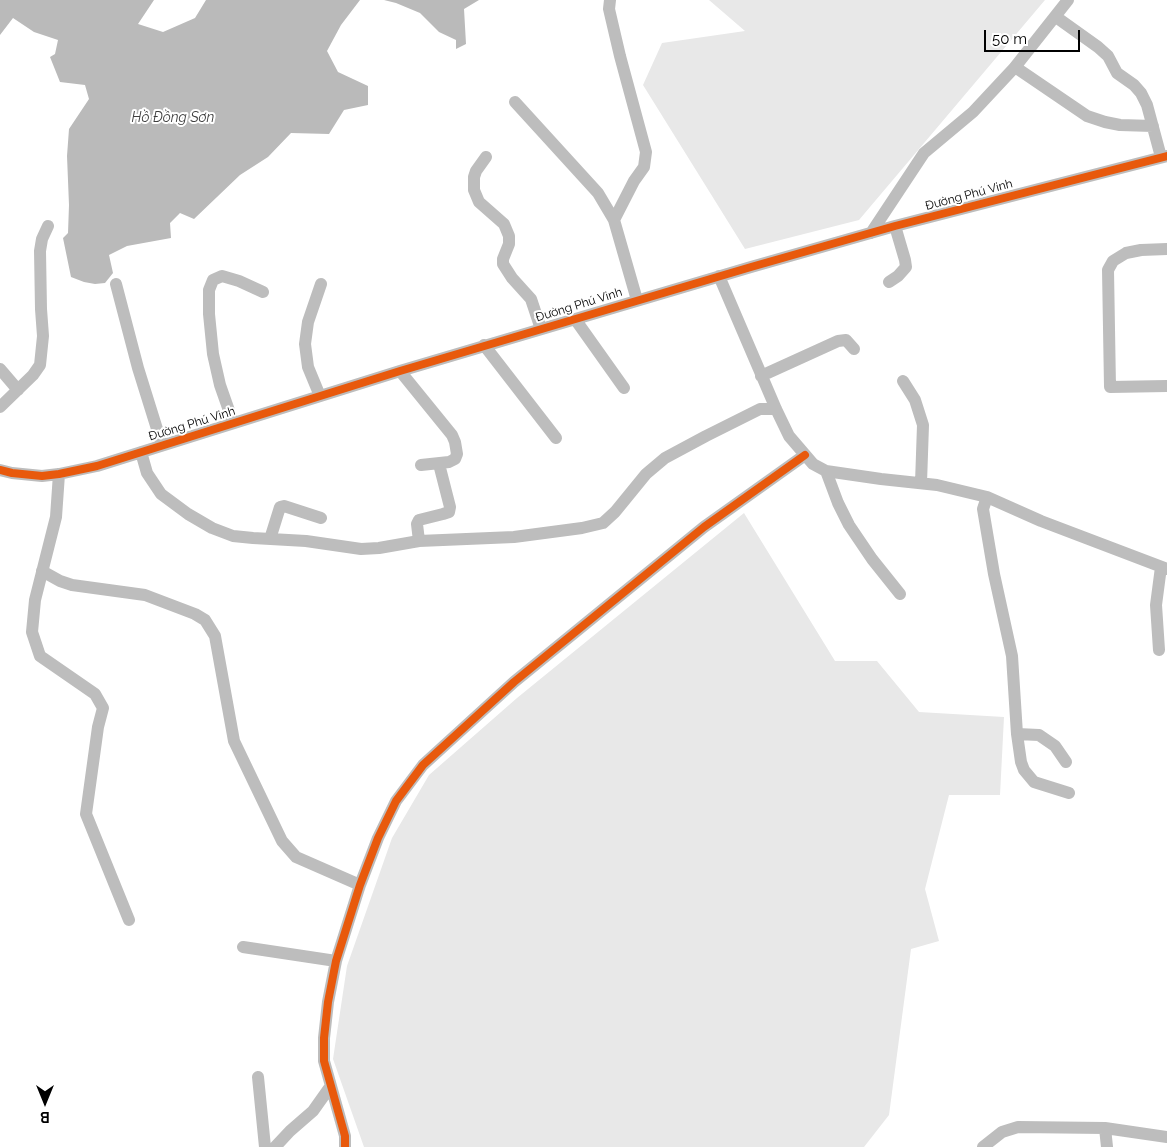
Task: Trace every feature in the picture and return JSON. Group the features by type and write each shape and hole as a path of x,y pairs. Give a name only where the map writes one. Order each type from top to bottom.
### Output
{"street":[{"path":"610,0 609,9 620,56 646,152 644,167 614,220"},
{"path":"871,233 924,153 974,112 1015,67 1068,0"},
{"path":"1056,17 1098,47 1108,56 1117,73 1134,85 1141,93 1147,105 1164,157"},
{"path":"1015,67 1088,116 1120,125 1153,126"},
{"path":"515,102 598,194 614,220 637,300"},
{"path":"486,157 476,171 474,190 479,202 504,224 509,236 503,264 531,299 541,328"},
{"name":"Đường Phú Vinh","path":"0,470 42,476 97,466 484,345 718,276 895,226 1164,157"},
{"path":"0,408 40,365 43,336 40,309 40,251 42,239 48,226"},
{"path":"889,282 906,267 906,260 895,226"},
{"path":"1167,249 1141,250 1126,253 1113,261 1108,270 1110,387 1167,386"},
{"path":"233,422 220,385 213,354 209,290 213,280 222,276 239,281 263,292"},
{"path":"718,276 789,436 813,464 826,471 921,483 958,489 987,497 1041,521 1164,568 1156,605 1159,650"},
{"path":"116,284 138,368 162,445"},
{"path":"320,396 308,367 304,344 308,322 321,284"},
{"path":"575,319 624,388"},
{"path":"762,376 838,341 846,340 854,349"},
{"path":"484,345 556,438"},
{"path":"0,369 18,390"},
{"path":"400,371 452,435 455,442 457,457 452,461 421,465"},
{"path":"903,381 914,400 923,425 921,483"},
{"path":"140,452 147,473 161,494 188,514 212,528 233,536 306,541 361,549 379,548 418,541 514,537 582,528 603,523 615,512 646,474 665,458 760,409 776,409"},
{"path":"344,1147 345,1136 324,1061 324,1038 336,961 360,885 378,838 396,801 424,765 514,682 704,527 805,455"},
{"path":"418,541 418,520 448,512 450,507 440,464"},
{"path":"826,471 835,497 849,525 872,559 900,594"},
{"path":"59,474 56,517 35,600 32,632 40,656 95,694 103,708 98,727 86,814 130,920"},
{"path":"987,497 983,509 994,574 1012,656 1017,734 1021,762 1031,779 1069,793"},
{"path":"270,538 280,508 284,506 321,518"},
{"path":"42,571 72,585 146,595 195,614 205,620 215,636 234,741 282,841 296,857 360,885"},
{"path":"1017,734 1039,735 1055,746 1066,762"},
{"path":"243,947 336,961"},
{"path":"258,1077 265,1147"},
{"path":"275,1147 312,1111 330,1087"},
{"path":"983,1147 1002,1132 1018,1127 1105,1128 1167,1137"},
{"path":"1105,1128 1107,1147"}],"shaded area":[{"path":"709,0 1045,0 859,220 745,249 643,85 662,43 745,31"},
{"path":"744,513 835,661 877,661 919,712 1004,717 1000,795 949,795 925,889 939,941 911,949 889,1115 864,1147 364,1147 333,1059 347,966 392,838 429,775 517,698"}],"water":[{"name":"Hồ Đồng Sơn","path":"0,0 154,0 138,24 163,32 195,18 206,0 360,0 341,25 327,51 338,72 368,86 368,105 344,110 329,134 291,133 268,157 240,175 194,219 180,213 170,223 171,238 127,246 109,255 113,273 105,283 84,282 71,277 63,238 68,233 67,156 69,129 89,99 85,85 60,82 50,57 55,54 58,40 34,32 13,18 0,35"},
{"path":"384,0 479,0 464,9 466,44 456,49 456,40 439,32 420,13"}],"cycle path":[{"path":"0,470 42,476 97,466 400,371 751,267 895,226 1167,156"},
{"path":"345,1147 345,1136 324,1061 324,1038 328,1002 336,961 360,885 378,838 396,801 423,765 514,682 704,527 805,455"}]}
